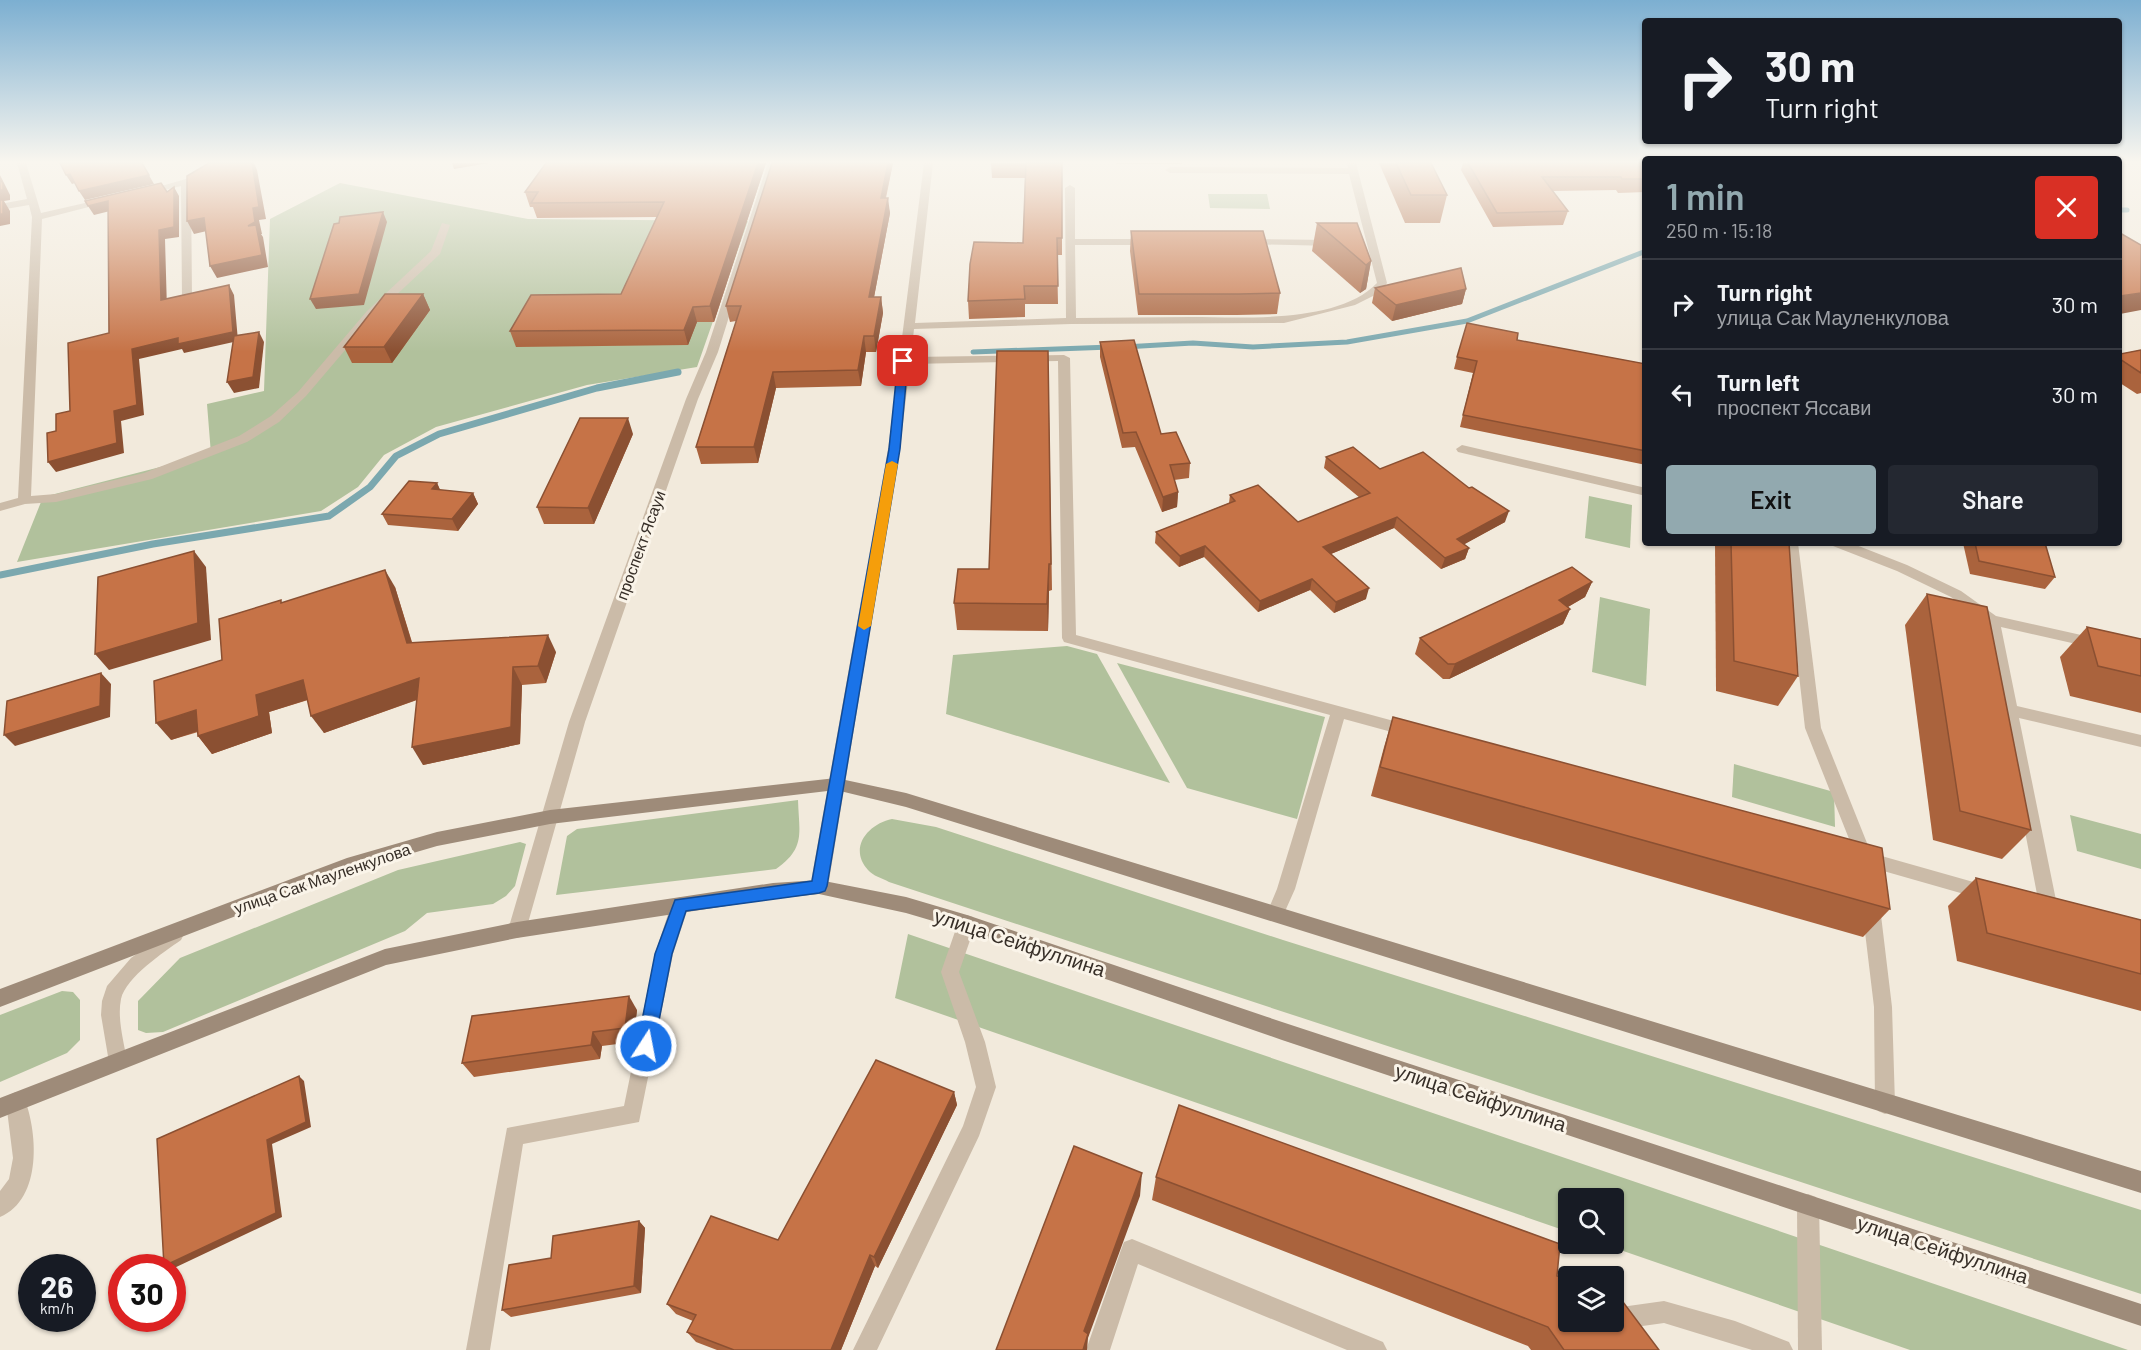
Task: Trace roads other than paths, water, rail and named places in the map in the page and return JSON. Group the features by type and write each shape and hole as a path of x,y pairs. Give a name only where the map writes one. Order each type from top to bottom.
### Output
{"main road":[{"name":"улица Сак Мауленкулова","path":"0,998 352,863 437,839 550,817 836,784"},
{"path":"836,784 917,804 1276,913 2141,1182"},
{"path":"8,1105 385,957 517,930 819,886"},
{"name":"улица Сейфуллина","path":"819,886 906,905 967,923 1282,1031 2141,1315"}],"street":[{"path":"24,500 37,226"},
{"path":"186,226 187,299"},
{"path":"0,507 24,500 56,498 148,476 251,434 275,419 302,394 371,313 436,252 446,226"},
{"name":"проспект Ясауи","path":"517,930 577,723 692,399 712,352 752,226"},
{"path":"819,886 894,449 921,226"},
{"path":"1071,226 1071,321"},
{"path":"909,326 1071,321 1284,320 1310,315 1378,291 1382,283 1368,226"},
{"path":"1072,242 1158,242"},
{"path":"1230,242 1349,243"},
{"path":"1360,243 1372,243"},
{"path":"903,361 1064,358 1069,638 1431,737"},
{"path":"1462,449 1642,491"},
{"path":"1791,546 1813,728 1865,858 1883,1006 1885,1104"},
{"path":"1846,546 1902,568 1956,594 1992,620 2107,646"},
{"path":"1992,620 2054,911 2026,903"},
{"path":"2010,710 2141,741"},
{"path":"1276,913 1286,889 1339,711"},
{"path":"1842,852 2003,897"},
{"path":"478,1350 514,1135 632,1115 664,954 680,905"},
{"path":"865,1350 972,1129 986,1086 975,1042 950,972 967,923"},
{"path":"117,1061 111,1000 115,989 148,954 185,927"},
{"path":"0,1206 18,1186 23,1160 24,1144 8,1105"},
{"path":"1808,1205 1810,1350"},
{"path":"1098,1350 1132,1250 1376,1350"},
{"path":"1624,1318 1664,1312 1735,1332 1781,1350"}],"waterway":[{"path":"1124,347 1193,343 1253,347 1347,342 1467,321 1642,253"},
{"path":"973,352 1111,347"},
{"path":"0,575 153,544 329,516 370,487 396,456 439,434 597,388 678,372"}]}
